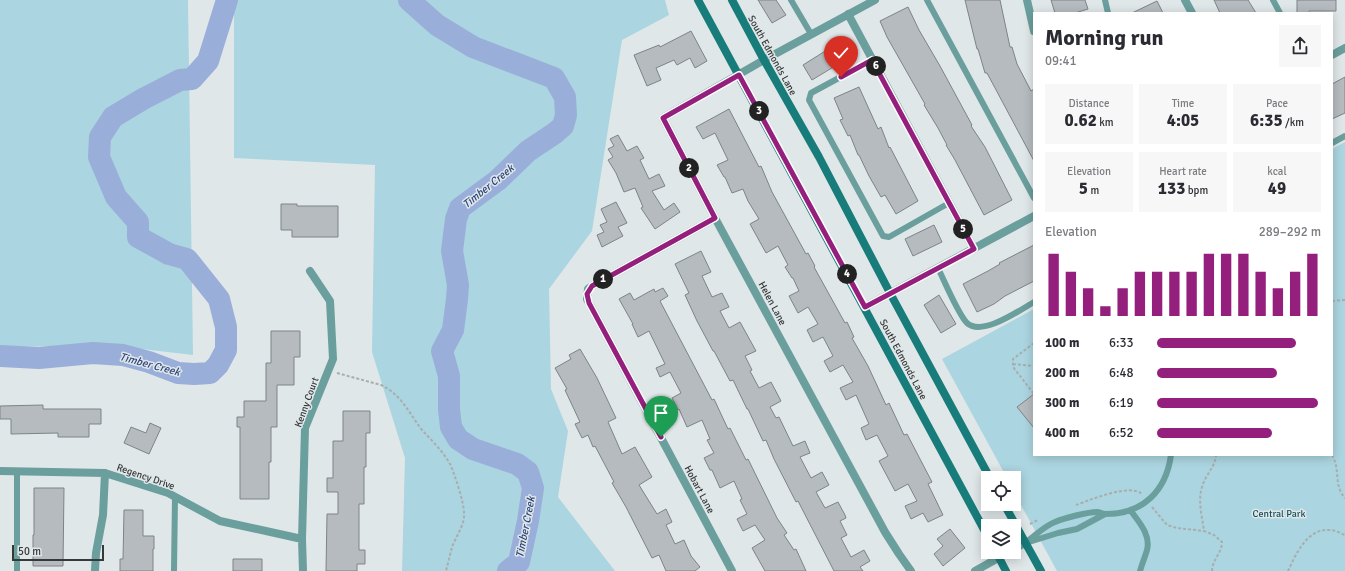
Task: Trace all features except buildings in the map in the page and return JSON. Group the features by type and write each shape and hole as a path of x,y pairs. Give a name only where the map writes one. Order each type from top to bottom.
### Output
{"main road":[{"name":"South Edmonds Lane","path":"698,0 981,524"},
{"name":"South Edmonds Lane","path":"732,0 819,157 890,293 986,471"},
{"path":"1008,511 1041,571"},
{"path":"1000,559 1006,571"}],"street":[{"path":"739,75 875,0"},
{"path":"1026,0 1033,27"},
{"path":"1185,0 1191,12"},
{"path":"848,14 974,249"},
{"path":"1333,54 1345,48"},
{"name":"Helen Lane","path":"739,75 663,118 715,218 885,532 911,571"},
{"path":"865,307 1033,217"},
{"name":"Hobart Lane","path":"715,218 592,286 588,290 587,299 732,571"},
{"name":"Kenny Court","path":"303,571 302,539 305,428 333,360 330,300 310,272"},
{"name":"Regency Drive","path":"0,471 105,473 168,493 220,520 302,539"},
{"path":"96,571 96,553 103,515 105,473"},
{"path":"1021,545 1025,543"},
{"path":"975,571 992,559"}],"lane":[{"path":"791,0 811,34"},
{"path":"927,0 1033,196"},
{"path":"1105,0 1108,12"},
{"path":"1273,0 1279,12"},
{"path":"872,60 811,93 809,100 883,236 889,237 949,203"},
{"path":"1333,142 1345,136"},
{"path":"938,268 960,313 971,326 982,327 996,323 1033,303"},
{"path":"1025,543 1053,522 1096,512 1105,514 1131,511 1147,502 1160,487 1168,470 1171,456"},
{"path":"17,471 17,571"},
{"path":"174,571 175,497"},
{"path":"1131,511 1145,531 1148,541 1147,550 1140,571"},
{"path":"1025,543 1077,529 1105,514"}],"path":[{"path":"1333,301 1345,300"},
{"path":"1033,344 1013,359 1013,367 1033,393"},
{"path":"1013,364 1033,366"},
{"path":"329,371 388,388 402,400 422,429 449,462 464,508 464,515 463,523 452,546 446,571"},
{"path":"1204,531 1200,504 1202,487 1215,463 1216,456"},
{"path":"1333,456 1337,464 1339,488 1345,498"},
{"path":"1147,502 1167,525 1177,528 1204,531 1214,535 1222,542 1222,546 1214,562 1212,571"},
{"path":"1288,571 1297,553 1310,536 1319,532 1330,530 1345,535"}],"green space":[{"path":"0,0 188,0 193,355 108,345 0,347"},
{"path":"234,0 665,0 669,15 622,40 592,231 549,289 551,389 568,431 558,497 615,571 402,571 405,458 372,352 375,165 234,158"},
{"name":"Central Park","path":"1345,142 1345,571 1057,571 1021,505 1021,471 1003,471 942,359 1033,310 1033,456 1333,456 1333,148"}],"waterway":[{"name":"Timber Creek","path":"0,356 39,358 93,353 123,355 149,362 178,373 194,374 210,373 218,365 226,350 226,327 219,299 187,259 169,254 138,237 138,222 116,197 99,157 100,137 113,117 143,99 180,80 192,79 208,61 227,0"},
{"name":"Timber Creek","path":"409,0 437,25 473,47 554,78 565,97 566,115 563,126 528,151 498,180 460,208 456,219 452,251 458,285 457,299 453,330 442,351 449,376 449,409 451,427 458,439 473,449 517,464 528,472 533,488 528,521 519,562 508,571"}],"route":[{"path":"661,437 589,303 587,294 588,290 592,286 715,218 663,118 739,75 865,307 974,249 872,60 841,77"}]}
